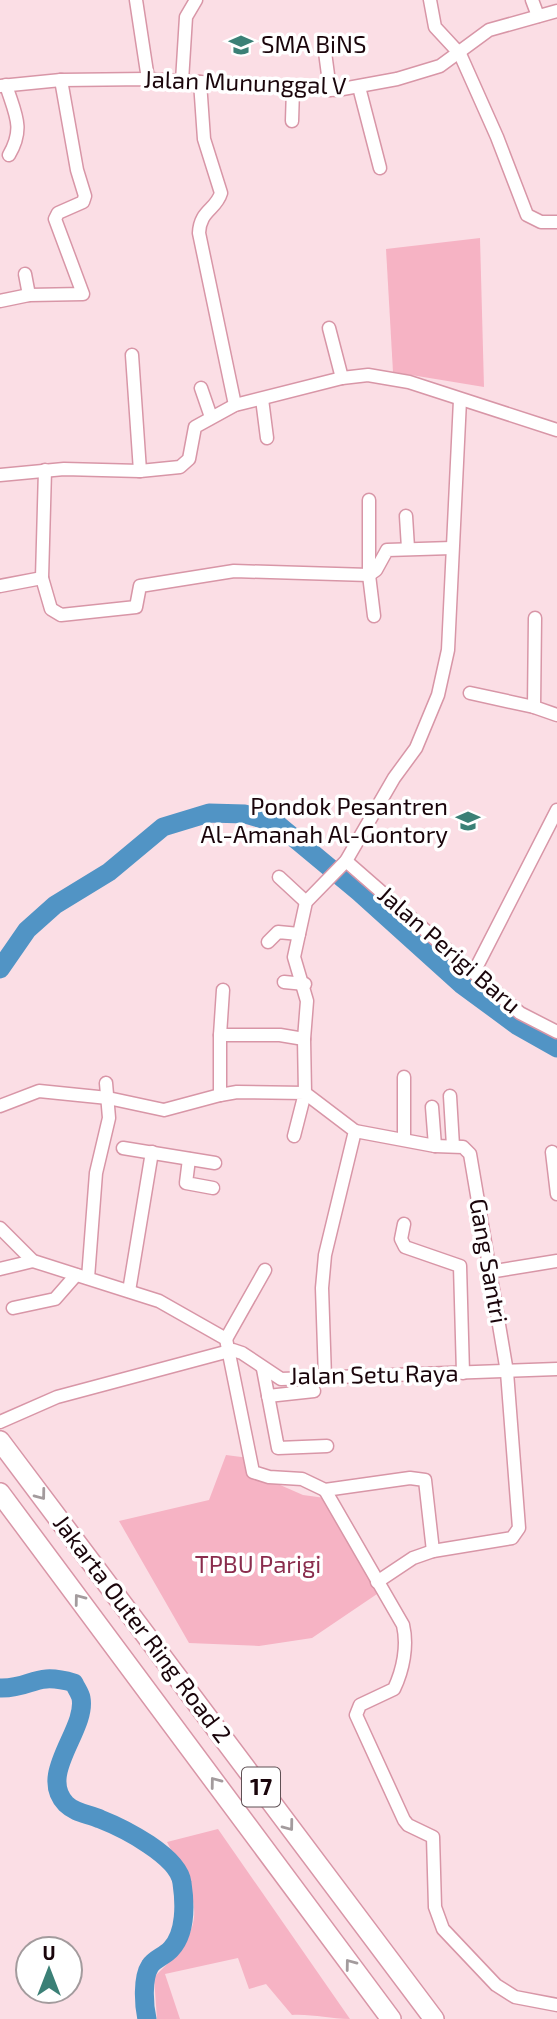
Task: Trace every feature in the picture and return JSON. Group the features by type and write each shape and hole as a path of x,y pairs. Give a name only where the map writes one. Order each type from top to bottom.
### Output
{"highway":[{"name":"Jakarta Outer Ring Road 2","path":"0,1441 434,2019"},
{"name":"Jakarta Outer Ring Road 2","path":"0,1493 391,2019"}],"street":[{"path":"136,0 149,79"},
{"path":"183,81 186,17 196,0"},
{"path":"429,0 438,34 460,54 497,137 527,215 541,222 557,222"},
{"path":"532,0 538,16"},
{"name":"Jalan Mununggal V","path":"3,85 61,80 149,79 293,89 330,90 359,87 423,72 460,54 489,30 557,11"},
{"path":"325,52 330,90"},
{"path":"0,301 29,295 83,295 55,219 58,213 83,202 85,196 77,170 61,80"},
{"path":"200,82 204,139 221,193 216,203 202,215 199,233 235,405"},
{"path":"3,85 19,129 18,140 9,155"},
{"path":"359,87 380,167"},
{"path":"292,121 293,89"},
{"path":"25,274 29,295"},
{"path":"329,327 342,378"},
{"path":"132,355 140,471"},
{"path":"0,475 45,470 140,471 186,464 195,427 235,405 342,378 368,375 394,379 557,430"},
{"path":"201,388 211,417"},
{"path":"261,399 267,438"},
{"path":"294,1136 306,1093 304,1039 308,1021 305,984 294,957 306,902 343,865 394,778 416,748 438,695 448,650 460,400"},
{"path":"45,470 42,578 51,609 64,615 136,607 140,586 234,571 369,575 376,570 384,552 408,548 453,548"},
{"path":"369,500 369,575 374,616"},
{"path":"406,516 408,548"},
{"path":"0,586 42,578"},
{"path":"534,707 535,618"},
{"path":"470,693 534,707 557,715"},
{"path":"474,972 557,810"},
{"name":"Jalan Perigi Baru","path":"343,865 520,1013 557,1032"},
{"path":"279,877 306,902"},
{"path":"268,942 278,932 299,934"},
{"path":"284,982 305,984"},
{"path":"220,1095 218,1051 223,990"},
{"path":"220,1035 280,1035 304,1039"},
{"path":"404,1077 404,1139"},
{"path":"13,1308 55,1299 82,1277 96,1173 109,1118 106,1083"},
{"path":"0,1106 39,1091 108,1098 164,1110 237,1092 306,1093 355,1131 435,1146 453,1146 450,1096"},
{"path":"432,1107 435,1146"},
{"path":"326,1378 322,1288 325,1255 355,1131"},
{"name":"Gang Santri","path":"433,1551 512,1538 518,1532 507,1372 468,1150 453,1146"},
{"path":"123,1148 215,1163"},
{"path":"130,1291 152,1152"},
{"path":"552,1152 557,1194"},
{"path":"189,1159 186,1183 213,1188"},
{"path":"404,1224 401,1239 405,1247 460,1266 463,1373"},
{"path":"0,1228 33,1261"},
{"path":"0,1269 33,1261"},
{"name":"Jalan Setu Raya","path":"33,1261 159,1301 282,1379 557,1369"},
{"path":"489,1272 557,1261"},
{"path":"265,1270 229,1345 253,1472 269,1477 302,1479 325,1490 410,1478 425,1480 433,1551 413,1559 377,1582"},
{"path":"0,1422 57,1397 229,1345"},
{"path":"263,1368 278,1448 327,1446"},
{"path":"268,1396 314,1391"},
{"path":"325,1490 403,1626 406,1637 401,1673 394,1689 360,1705 356,1715 404,1820 408,1825 433,1837 435,1907 443,1929 496,1985 515,1997 557,2005"}],"green space":[{"path":"480,238 484,387 393,372 386,249"},
{"name":"TPBU Parigi","path":"226,1455 249,1458 255,1474 303,1495 325,1498 377,1594 312,1638 259,1646 189,1643 119,1521 209,1500"},
{"path":"218,1829 350,2019 292,2015 266,1984 249,1989 238,1958 165,1974 180,2019 157,2019 154,1977 185,1942 192,1928 194,1913 187,1882 167,1842"}],"waterway":[{"path":"0,969 27,930 55,905 109,872 163,827 209,813 245,814 276,823 359,892 461,984 518,1026 557,1048"},
{"path":"0,1688 50,1679 74,1683 81,1698 81,1711 60,1766 57,1779 59,1792 66,1804 74,1809 110,1823 148,1844 161,1853 179,1873 184,1900 182,1926 171,1949 147,1971 144,1992 147,2019"}],"place":[{"name":"SMA BiNS","path":"241,45"},
{"name":"Pondok Pesantren Al-Amanah Al-Gontory","path":"468,821"}]}
